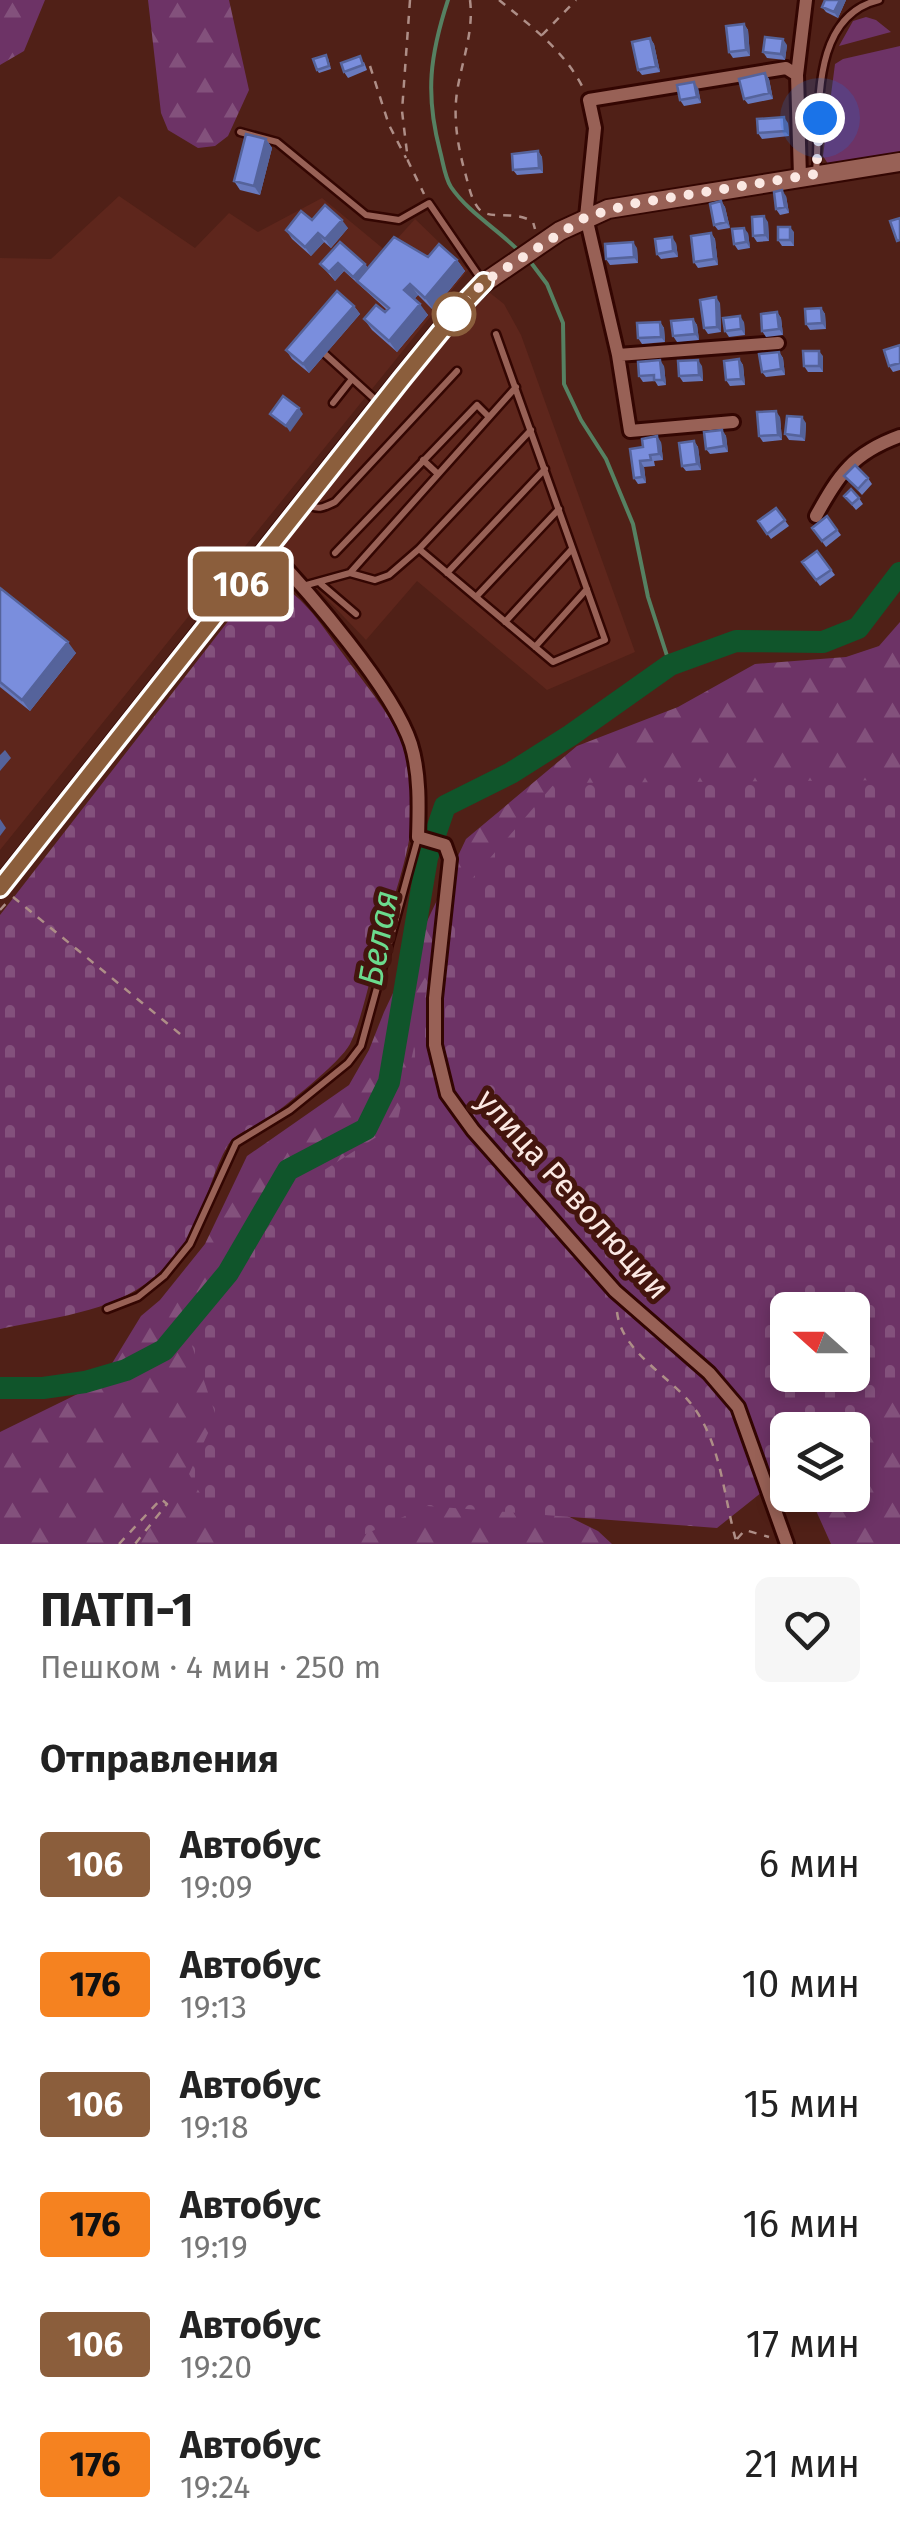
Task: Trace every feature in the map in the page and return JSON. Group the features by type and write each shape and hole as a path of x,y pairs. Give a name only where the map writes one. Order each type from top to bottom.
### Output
{"street":[{"path":"806,0 797,74 808,176"},
{"path":"733,422 630,432 618,355 586,217 595,128 589,100 786,68 797,74"},
{"path":"6,892 381,404 484,282 586,217 631,204 900,162"},
{"path":"618,355 778,343"},
{"path":"816,516 846,467 878,444 900,436"},
{"path":"268,550 302,586 384,694 411,744 420,798 418,837"},
{"name":"улица Революции","path":"418,837 445,844 450,859 435,998 435,1046 447,1094 473,1130 615,1291 709,1373 738,1406 786,1542"}],"lane":[{"path":"808,176 825,60 834,36 845,16 863,4 879,0"},
{"path":"240,132 277,142 366,215 399,220 429,204 484,282"},
{"path":"419,549 554,662 605,640 496,334"},
{"path":"325,354 381,404"},
{"path":"305,502 314,508 335,502 457,371"},
{"path":"333,403 352,379"},
{"path":"302,586 350,573 516,386"},
{"path":"335,553 476,405 490,417"},
{"path":"350,573 375,580 389,575 419,549 531,429"},
{"path":"423,460 438,474"},
{"path":"447,572 545,469"},
{"path":"476,597 559,509"},
{"path":"505,622 573,548"},
{"path":"320,583 356,614"},
{"path":"535,646 587,589"},
{"path":"107,1310 138,1298 164,1276 190,1244 236,1144 290,1110 348,1063 360,1046 418,837"}],"path":[{"path":"408,161 402,111 410,0"},
{"path":"470,0 472,32 456,96 456,138 466,176 473,199 482,211 524,216 533,222 539,245"},
{"path":"498,0 562,57 589,100"},
{"path":"541,36 576,0"},
{"path":"370,66 388,125 429,204"},
{"path":"6,892 185,1038"},
{"path":"615,1291 619,1324 642,1355 695,1409 718,1462 736,1542"},
{"path":"119,1544 160,1499 167,1504 135,1544"},
{"path":"736,1542 745,1530 786,1542"}],"shaded area":[{"path":"119,196 195,248 229,213 258,232 322,198 386,251 415,219 468,270 0,850 0,258 51,259"},
{"path":"485,289 504,304 521,335 635,652 547,690 417,581 366,640 279,549"}],"green space":[{"path":"0,0 45,0 24,51 0,65"},
{"path":"148,0 229,0 249,90 228,136 215,146 198,148 168,130 161,113"},
{"path":"866,17 891,32 839,46 853,21"},
{"path":"900,46 900,156 830,167 823,156 835,64"},
{"path":"264,575 290,591 317,619 390,719 410,767 413,792 409,843 354,1034 344,1052 311,1084 266,1120 231,1141 193,1229 156,1276 110,1303 0,1329 0,915"},
{"path":"900,622 900,1544 831,1544 817,1512 870,1512 870,1412 770,1412 770,1435 527,1496 598,1531 612,1544 0,1544 0,1432 100,1383 141,1316 160,1300 205,1244 247,1156 349,1085 369,1050 466,839 577,746 678,707 755,664 846,657 879,646"},
{"path":"900,780 900,1381 861,1412 770,1412 770,1486 717,1528 427,1506 344,1544 229,1544 189,1474 216,1416 188,1334 299,1186 397,1124 444,911 555,783"}],"building":[{"path":"825,0 840,0 834,12 822,7"},
{"path":"744,24 746,50 729,52 726,26"},
{"path":"765,37 783,39 781,54 763,52"},
{"path":"650,38 656,66 638,70 632,42"},
{"path":"326,55 329,66 317,70 313,59"},
{"path":"360,56 363,65 344,72 341,63"},
{"path":"765,73 769,93 744,99 739,79"},
{"path":"694,82 697,97 680,100 677,85"},
{"path":"784,117 785,131 758,133 757,119"},
{"path":"246,134 266,139 254,186 234,181"},
{"path":"538,151 539,168 513,170 512,154"},
{"path":"782,190 785,207 776,209 774,192"},
{"path":"721,201 726,222 714,225 710,204"},
{"path":"325,205 342,220 325,239 318,233 305,247 286,230 301,211 312,220"},
{"path":"764,216 765,235 753,236 752,217"},
{"path":"900,218 900,240 897,241 890,221"},
{"path":"778,227 790,227 790,240 778,240"},
{"path":"744,228 746,242 734,244 732,229"},
{"path":"711,233 714,259 694,262 691,236"},
{"path":"394,237 428,257 439,244 457,260 425,298 410,284 404,290 420,304 389,341 364,319 376,305 385,312 389,308 357,281"},
{"path":"672,237 673,251 657,254 655,239"},
{"path":"340,242 365,264 353,277 338,263 329,272 320,264"},
{"path":"633,242 634,257 606,259 605,244"},
{"path":"337,291 354,306 303,364 286,350"},
{"path":"716,297 717,327 704,328 700,300"},
{"path":"821,308 822,323 806,324 805,309"},
{"path":"777,312 779,329 762,331 761,314"},
{"path":"740,316 741,329 725,331 723,318"},
{"path":"693,319 695,334 673,336 671,321"},
{"path":"660,322 661,337 638,338 637,323"},
{"path":"900,345 900,363 889,366 884,350"},
{"path":"803,351 819,351 819,366 804,366"},
{"path":"779,352 781,369 762,372 759,354"},
{"path":"739,359 741,379 726,380 724,361"},
{"path":"660,360 662,380 654,380 654,375 639,376 638,362"},
{"path":"698,360 699,375 679,376 678,361"},
{"path":"283,396 299,408 286,426 270,414"},
{"path":"776,411 778,435 759,436 757,412"},
{"path":"787,416 802,417 801,436 785,434"},
{"path":"722,430 724,446 706,449 704,432"},
{"path":"657,436 659,454 640,461 642,477 634,478 630,449 643,447 642,439"},
{"path":"694,441 697,464 682,466 679,443"},
{"path":"855,465 868,478 858,489 844,476"},
{"path":"851,489 859,498 852,504 844,496"},
{"path":"776,508 785,520 767,534 758,521"},
{"path":"827,516 837,530 822,541 812,528"},
{"path":"817,551 831,570 816,580 802,562"},
{"path":"0,588 68,642 22,700 0,682"}],"waterway":[{"path":"448,0 437,39 431,93 446,175 466,204 518,250"},
{"path":"529,260 547,284 563,323 564,384 606,459 633,524 648,597 670,665"},
{"name":"Белая","path":"0,1388 43,1388 85,1382 126,1370 164,1350 228,1273 288,1170 366,1129 389,1082 427,858 445,806 511,773 670,665 736,641 823,642 858,628 900,573"}],"bus line":[{"name":"106","path":"0,888 401,380 484,282"}],"route":[{"path":"454,314 484,282 586,217 631,204 816,174 820,118"}]}
